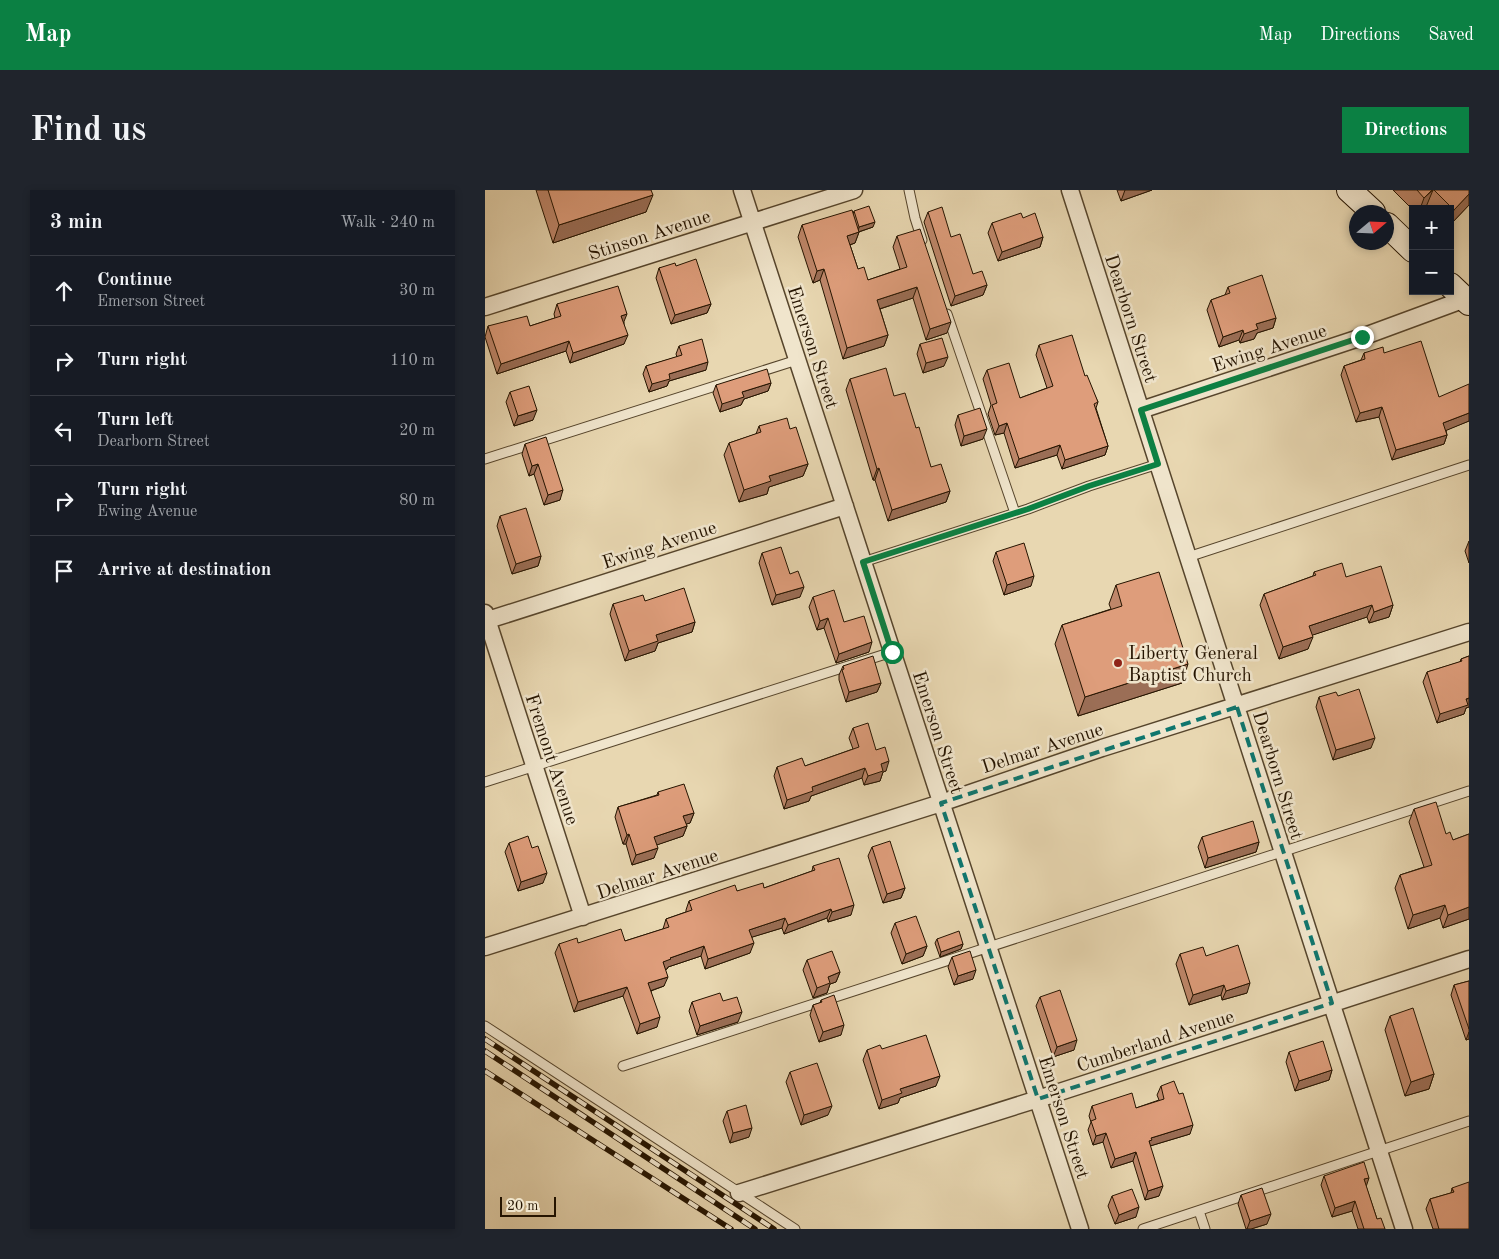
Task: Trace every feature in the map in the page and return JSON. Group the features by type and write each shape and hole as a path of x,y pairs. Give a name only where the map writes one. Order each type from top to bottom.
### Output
{"main road":[{"path":"1349,190 1365,205"},
{"path":"1394,232 1409,246"}],"street":[{"name":"Emerson Street","path":"742,190 1080,1229"},
{"name":"Stinson Avenue","path":"485,307 854,190"},
{"name":"Dearborn Street","path":"1070,190 1404,1229"},
{"name":"Ewing Avenue","path":"1141,410 1362,337 1461,296"},
{"name":"Ewing Avenue","path":"486,618 845,506"},
{"name":"Fremont Avenue","path":"486,618 583,917"},
{"name":"Delmar Avenue","path":"485,948 941,802 1093,751 1469,632"},
{"name":"Cumberland Avenue","path":"739,1193 1038,1099 1469,959"}],"lane":[{"path":"909,190 924,246"},
{"path":"943,301 1015,513"},
{"path":"485,459 797,360"},
{"path":"863,562 1158,464"},
{"path":"1188,557 1469,465"},
{"path":"485,782 892,652"},
{"path":"623,1066 1469,791"},
{"path":"485,1026 795,1229"},
{"path":"1143,1229 1469,1121"},
{"path":"1199,1211 1205,1229"}],"highlighted area":[{"path":"1237,707 1332,1003 1038,1099 941,803"}],"building":[{"path":"548,190 651,190 653,195 559,225"},
{"path":"1417,190 1432,190 1424,198"},
{"path":"1434,190 1469,190 1469,194 1454,210 1454,205 1449,205"},
{"path":"869,206 875,222 859,227 854,211"},
{"path":"942,207 951,237 960,234 973,274 982,271 987,285 955,296 928,212"},
{"path":"852,210 859,232 847,236 858,269 864,267 868,280 907,267 897,236 920,229 951,322 930,329 917,287 877,300 888,335 847,348 824,269 817,271 802,225"},
{"path":"1021,213 1023,218 1035,213 1043,237 1002,252 992,223"},
{"path":"696,259 711,304 675,315 659,268 675,263 676,266"},
{"path":"1262,275 1276,318 1256,324 1258,329 1244,334 1243,330 1223,337 1211,300 1230,293 1228,287"},
{"path":"618,286 627,314 621,316 628,335 573,353 569,341 501,364 488,326 527,316 530,326 561,316 557,304"},
{"path":"1072,335 1085,376 1087,375 1098,402 1094,404 1108,446 1065,460 1060,445 1019,459 1007,423 999,426 992,405 997,403 987,370 1009,363 1020,398 1053,386 1039,345"},
{"path":"942,338 948,357 926,363 920,344"},
{"path":"702,339 708,362 669,374 670,379 652,384 646,366 682,355 679,346"},
{"path":"1421,341 1439,397 1469,384 1469,413 1443,423 1447,435 1396,450 1382,407 1360,413 1344,366 1365,359 1364,353 1383,347 1384,353"},
{"path":"886,368 894,396 905,393 916,428 919,427 931,467 941,464 950,491 892,510 879,468 877,469 850,379"},
{"path":"767,369 771,383 742,392 744,397 722,404 716,385"},
{"path":"529,386 537,410 518,416 510,392"},
{"path":"980,408 987,429 964,436 958,415"},
{"path":"787,418 790,429 796,427 808,464 769,476 771,481 744,490 729,443 761,432 759,426"},
{"path":"546,437 563,490 548,495 538,464 532,466 525,444"},
{"path":"526,508 541,556 516,564 500,516"},
{"path":"1024,543 1034,576 1007,585 996,552"},
{"path":"781,547 790,574 798,571 804,587 776,595 762,553"},
{"path":"1342,563 1346,577 1381,566 1393,605 1374,612 1372,605 1309,626 1313,637 1283,647 1264,594 1316,575 1314,572"},
{"name":"Liberty General Baptist Church","path":"1159,572 1188,664 1085,697 1062,625 1122,606 1116,585"},
{"path":"684,588 695,622 656,635 658,641 629,651 613,604 643,595 645,601"},
{"path":"834,590 844,622 864,616 872,642 839,654 828,618 820,621 813,597"},
{"path":"873,656 881,683 849,692 842,670 844,669 843,666"},
{"path":"1469,656 1469,698 1466,699 1468,705 1440,714 1427,672 1462,661 1461,659"},
{"path":"1359,689 1375,738 1336,750 1319,697 1336,692 1338,696"},
{"path":"868,723 876,750 885,747 889,761 881,764 883,771 868,776 865,768 812,787 813,791 787,800 777,767 802,758 805,766 859,747 853,728"},
{"path":"684,784 694,813 683,816 687,826 654,837 658,848 636,855 618,807 659,795 658,792"},
{"path":"1436,802 1446,834 1450,832 1453,840 1469,834 1469,907 1448,915 1445,905 1413,915 1400,875 1432,865 1414,809"},
{"path":"1253,821 1259,842 1208,858 1202,837"},
{"path":"528,836 532,848 538,846 547,873 521,882 509,843"},
{"path":"890,841 905,888 887,894 872,847"},
{"path":"839,858 854,905 832,912 831,909 788,925 785,918 749,930 754,943 708,959 704,946 663,962 668,977 648,983 660,1017 640,1024 627,987 578,1002 559,944 577,938 578,943 621,929 625,941 669,927 666,919 692,910 689,901 735,885 737,891 763,883 764,888 815,870 813,866"},
{"path":"916,916 927,946 906,954 895,923"},
{"path":"959,931 963,944 941,952 937,939"},
{"path":"1238,945 1250,983 1226,991 1224,985 1193,995 1180,954 1203,947 1206,956"},
{"path":"832,951 840,972 828,977 830,983 817,988 807,960"},
{"path":"970,951 976,970 958,976 952,957"},
{"path":"1469,981 1469,1029 1454,985"},
{"path":"1060,990 1077,1040 1057,1047 1040,997"},
{"path":"720,993 723,1001 737,997 742,1012 700,1026 692,1002"},
{"path":"834,995 844,1025 823,1032 813,1005"},
{"path":"1413,1008 1434,1074 1411,1082 1390,1016"},
{"path":"926,1035 940,1076 900,1089 902,1093 882,1100 867,1050 880,1045 882,1049"},
{"path":"1323,1041 1332,1070 1299,1081 1289,1052"},
{"path":"817,1063 832,1106 804,1115 790,1072"},
{"path":"1174,1081 1179,1094 1183,1093 1193,1125 1151,1138 1152,1140 1149,1141 1163,1186 1148,1191 1136,1152 1115,1159 1106,1133 1096,1136 1091,1121 1096,1119 1092,1106 1132,1093 1136,1108 1164,1099 1161,1086"},
{"path":"746,1105 752,1128 733,1133 727,1111"},
{"path":"1364,1162 1369,1178 1364,1179 1377,1219 1381,1218 1385,1229 1364,1229 1355,1201 1335,1208 1324,1176"},
{"path":"1469,1182 1469,1229 1439,1229 1430,1199 1454,1192 1452,1188"},
{"path":"1262,1188 1271,1214 1250,1221 1241,1195"},
{"path":"1132,1189 1139,1207 1119,1215 1112,1196"}],"railway":[{"path":"485,1039 774,1229"},
{"path":"485,1051 755,1229"},
{"path":"485,1071 731,1229"}],"place":[{"name":"Liberty General Baptist Church","path":"1118,663"}],"route":[{"path":"892,652 863,562 1028,509 1089,486 1158,464 1141,410 1362,337"}]}
